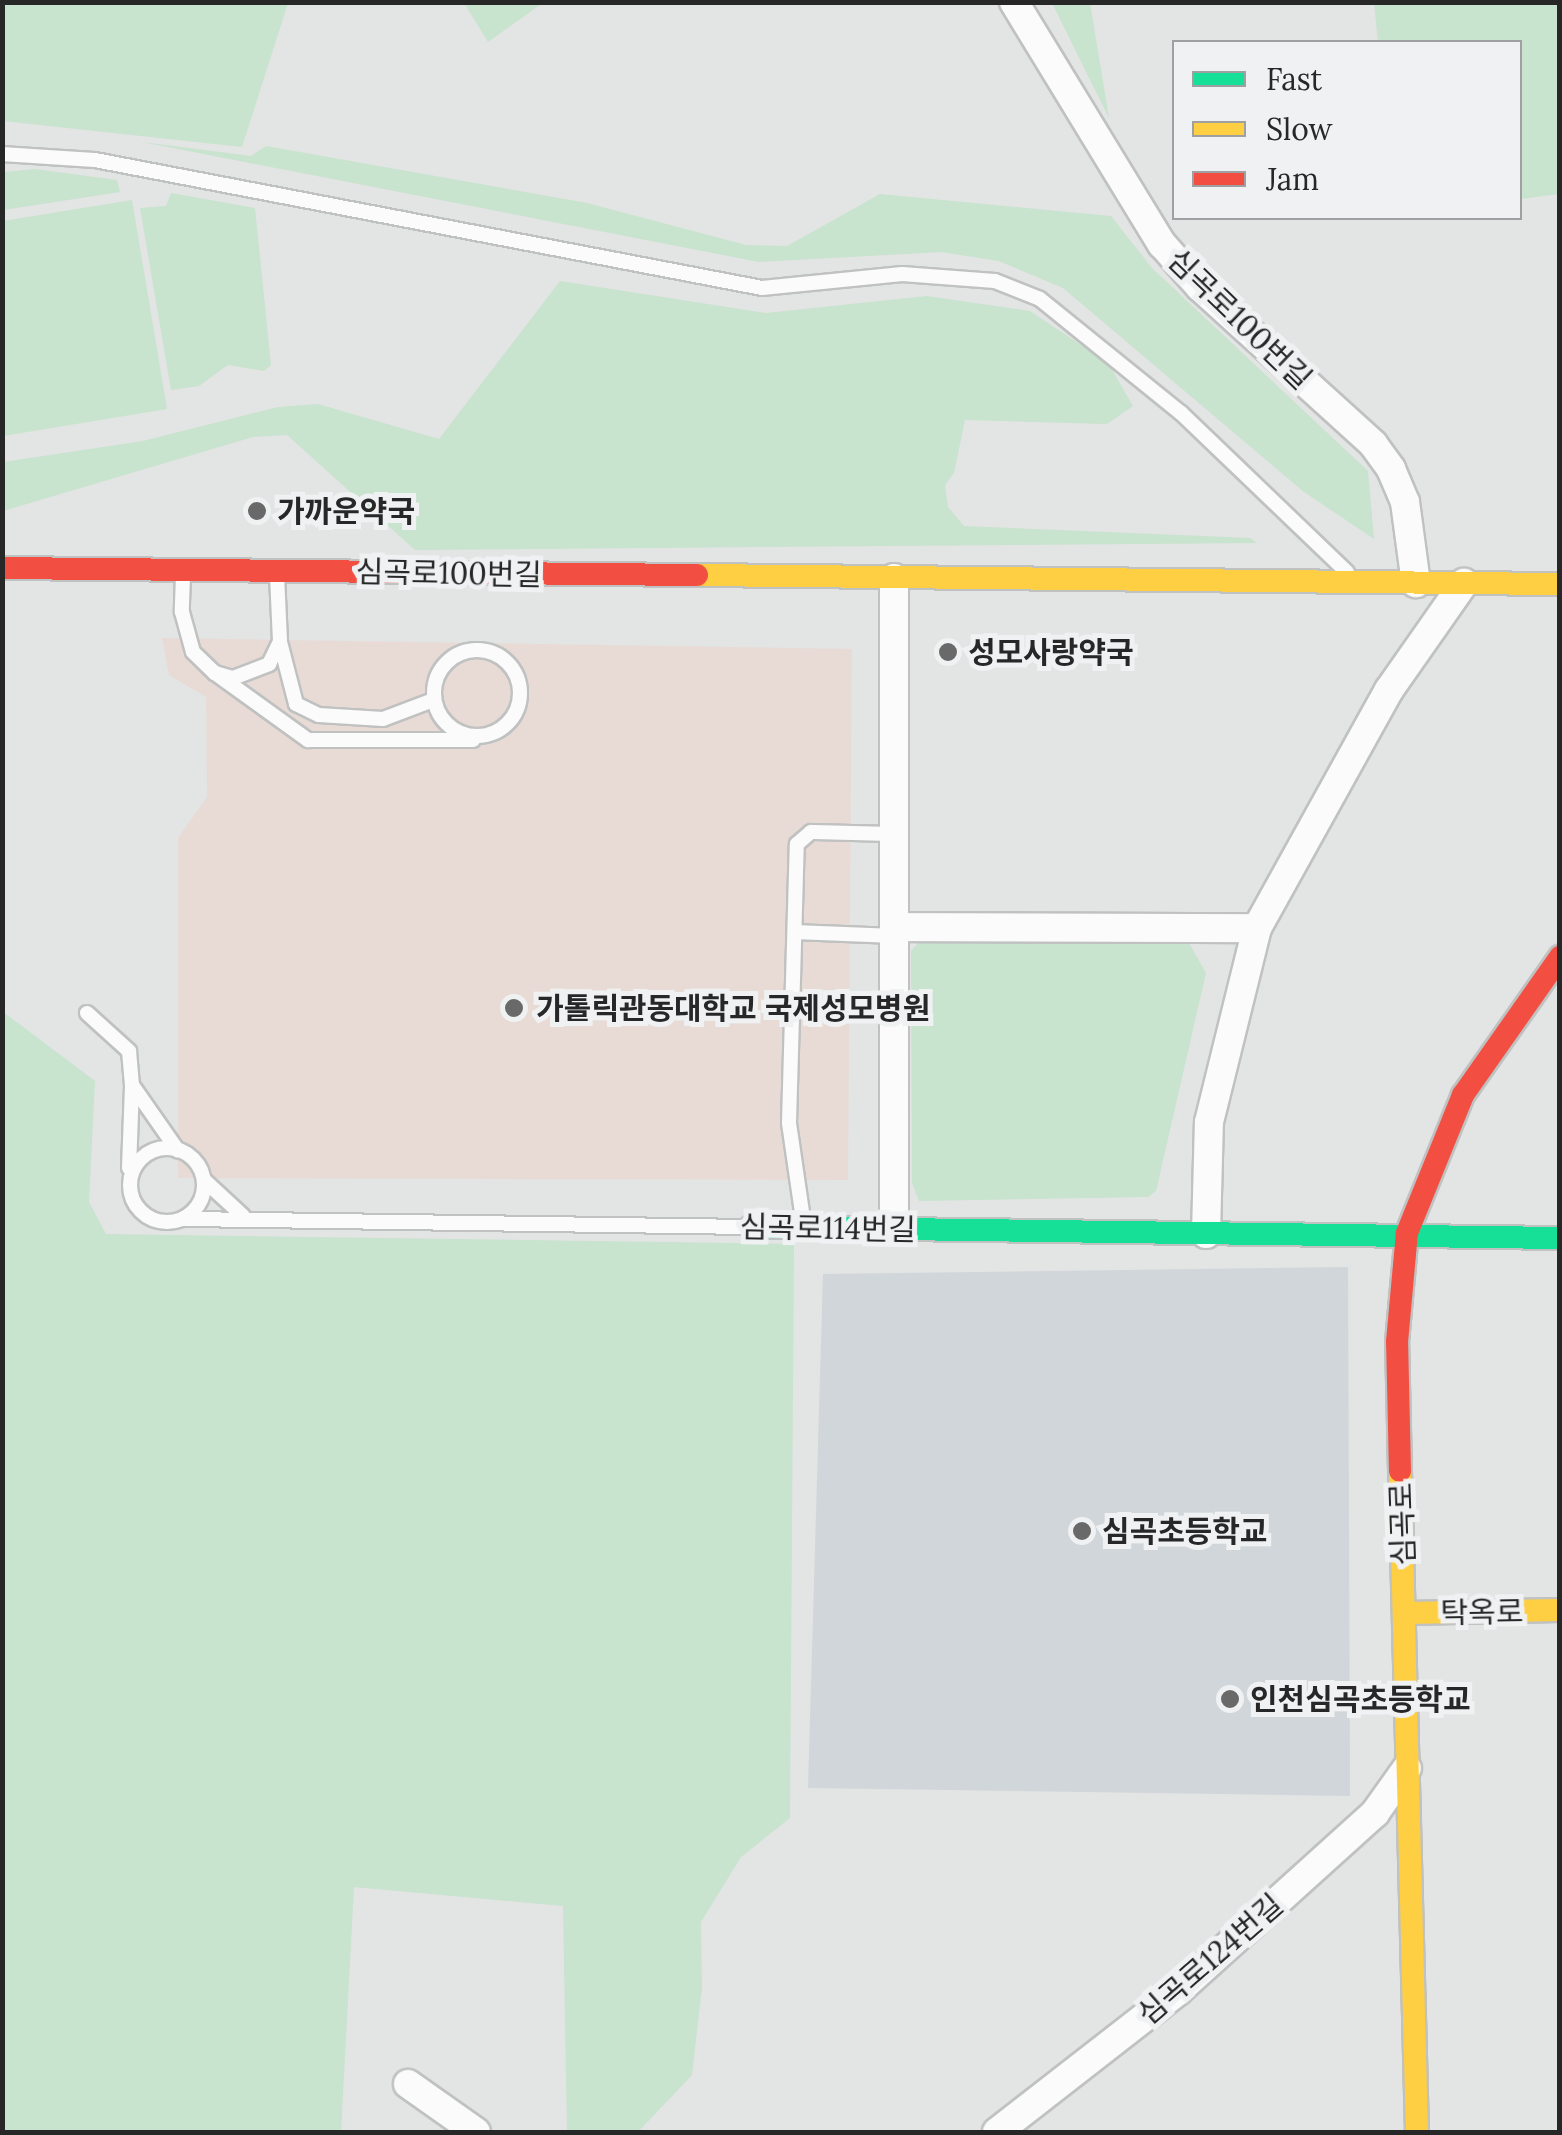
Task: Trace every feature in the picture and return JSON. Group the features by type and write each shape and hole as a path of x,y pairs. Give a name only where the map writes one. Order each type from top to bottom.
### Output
{"street":[{"name":"심곡로100번길","path":"1014,2 1162,244 1200,287 1373,444 1391,469 1404,502 1416,583"},
{"name":"심곡로100번길","path":"2,568 1560,584"},
{"path":"894,578 894,1229"},
{"path":"1206,1234 1209,1122 1256,928 1389,690 1464,583"},
{"path":"894,931 1256,928"},
{"name":"심곡로","path":"1417,2132 1397,1342 1408,1233 1463,1095 1560,957"},
{"name":"심곡로114번길","path":"751,1227 1560,1238"},
{"name":"탁옥로","path":"1405,1613 1560,1610"},
{"name":"심곡로124번길","path":"997,2132 1178,1991 1375,1813 1407,1768"},
{"path":"408,2084 476,2132"}],"lane":[{"path":"2,154 95,160 762,288 902,274 995,281 1040,299 1181,413 1359,583"},
{"path":"184,569 182,612 193,652 215,673 308,740 473,740 500,730 518,711 519,686 493,648 468,647 452,656 433,700 444,726 473,740"},
{"path":"277,570 280,641 296,704 320,714 383,718 433,700"},
{"path":"215,673 251,676 269,664 280,641"},
{"path":"804,1228 790,1123 797,844 810,832 894,834"},
{"path":"794,932 894,931"},
{"path":"87,1013 114,1031 129,1051 129,1168 136,1208 153,1217 185,1218 198,1210 204,1180"},
{"path":"132,1085 178,1151"},
{"path":"129,1168 144,1156 178,1151 194,1155 204,1180 230,1210 248,1218"},
{"name":"심곡로114번길","path":"185,1218 751,1227"}],"shaded area":[{"name":"가톨릭관동대학교 국제성모병원","path":"162,638 852,649 848,1180 178,1178 178,838 207,797 206,697 169,675"},
{"name":"심곡초등학교","path":"1348,1267 1350,1796 808,1788 823,1274"}],"green space":[{"path":"544,2 488,42 464,3 496,3"},
{"path":"2,3 288,3 242,147 3,121"},
{"path":"1052,3 1090,3 1109,118"},
{"path":"1374,3 1559,3 1559,194 1522,199 1522,40 1378,40"},
{"path":"142,142 251,156 266,146 587,203 746,245 787,246 880,194 1111,216 1152,268 1368,471 1374,539 1304,492 1063,288 999,261 941,252 759,262"},
{"path":"35,169 117,180 120,192 3,210 3,172"},
{"path":"171,193 255,208 271,365 264,371 228,365 199,386 171,390 140,208 166,206"},
{"path":"132,200 167,409 3,436 3,221"},
{"path":"560,281 766,313 927,296 1030,311 1108,363 1133,406 1107,424 965,420 954,473 945,485 948,507 964,526 1250,538 1257,543 415,550 287,435 253,437 3,511 3,462 143,441 278,407 318,404 439,439"},
{"path":"923,938 1189,943 1206,973 1156,1191 1148,1197 919,1201 912,1183 911,951"},
{"path":"2,1011 95,1081 89,1202 106,1234 794,1244 790,1818 741,1857 701,1922 702,1987 692,2075 638,2132 567,2132 563,1906 354,1887 341,2132 3,2132"}],"traffic: fast":[{"path":"751,1227 1560,1238"}],"traffic: slow":[{"path":"697,575 1560,584"},
{"path":"1400,1471 1417,2132"},
{"path":"1405,1613 1560,1610"}],"traffic: jam":[{"path":"2,568 697,575"},
{"path":"1400,1471 1397,1342 1407,1233 1463,1095 1560,957"}],"place":[{"name":"가까운약국","path":"257,511"},
{"name":"성모사랑약국","path":"948,652"},
{"name":"가톨릭관동대학교 국제성모병원","path":"514,1008"},
{"name":"심곡초등학교","path":"1082,1531"},
{"name":"인천심곡초등학교","path":"1230,1699"}]}
